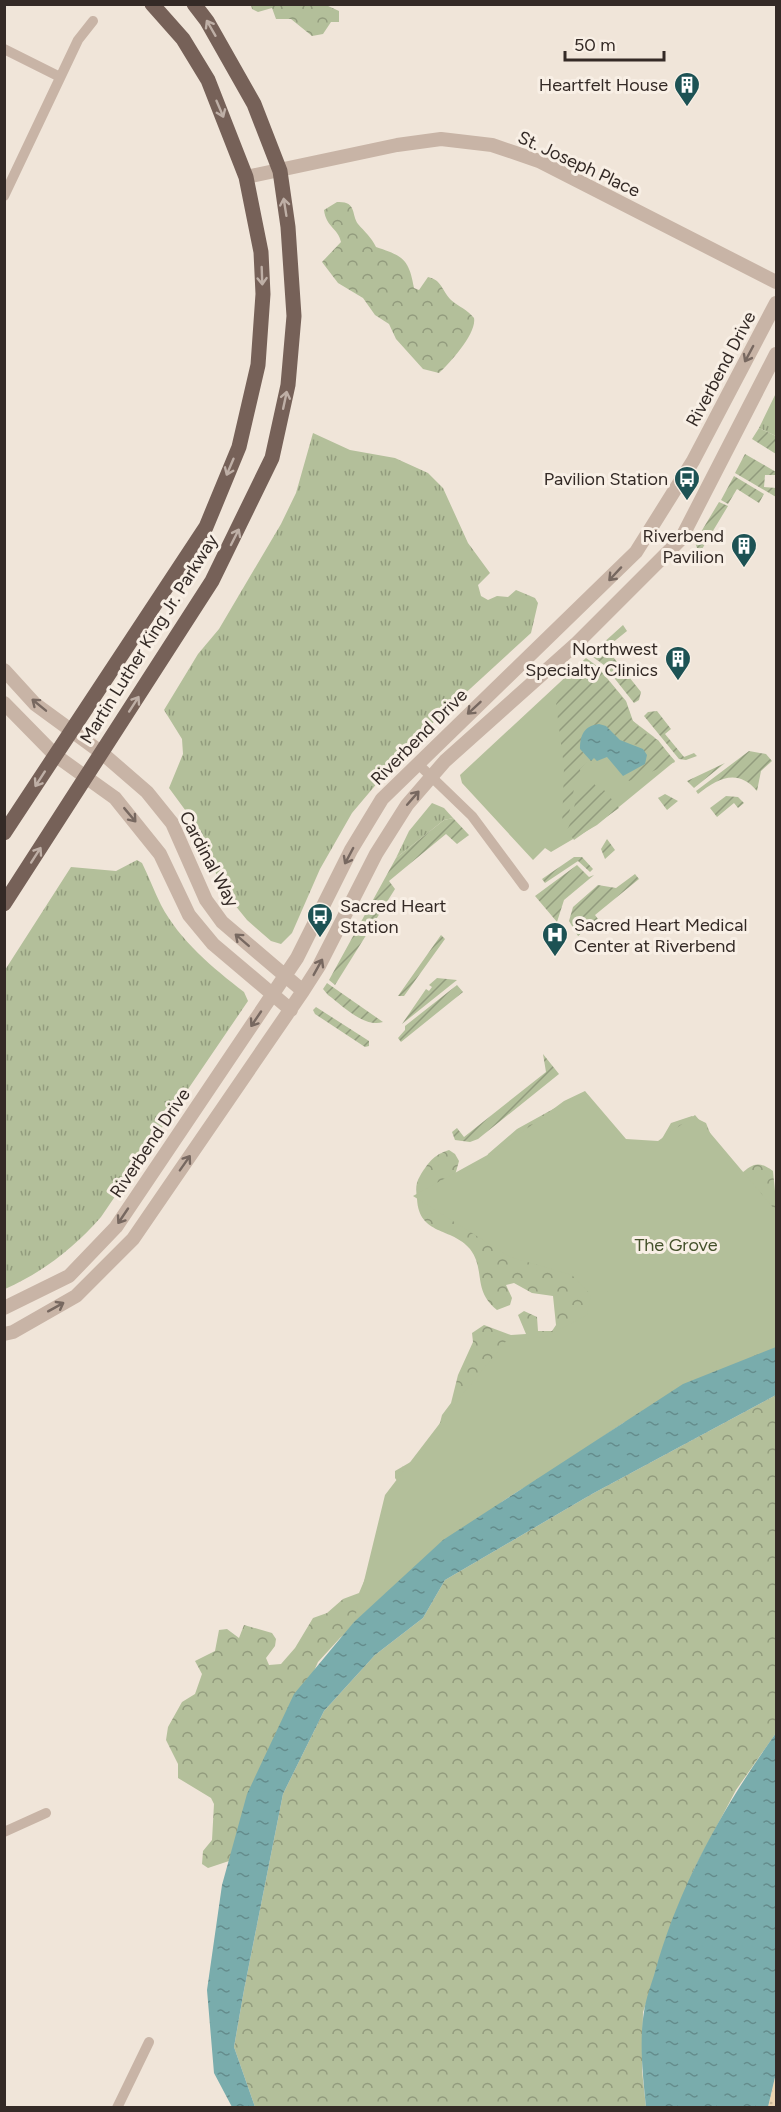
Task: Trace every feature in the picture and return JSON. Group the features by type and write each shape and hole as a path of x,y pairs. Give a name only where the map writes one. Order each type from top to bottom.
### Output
{"main road":[{"name":"Martin Luther King Jr. Parkway","path":"4,834 206,527 239,447 258,365 263,294 261,252 246,177 208,80 183,39 152,4"},
{"name":"Martin Luther King Jr. Parkway","path":"4,904 212,581 272,458 288,385 294,316 288,227 279,171 254,104 207,21 194,4"}],"street":[{"path":"4,196 78,40 93,21"},
{"path":"4,49 60,77"},
{"name":"St. Joseph Place","path":"246,177 396,145 441,139 492,145 539,161 777,282"},
{"name":"Riverbend Drive","path":"4,1308 69,1276 116,1227 285,976 382,799 610,580 636,552 693,461 777,303"},
{"name":"Riverbend Drive","path":"4,1334 14,1332 76,1296 133,1239 319,966 376,854 407,805 445,761 577,643 681,539 777,354"},
{"name":"Cardinal Way","path":"4,670 35,704 102,753 147,792 172,823 206,900 222,922 303,991"},
{"path":"4,704 55,755 115,798 160,854 189,915 213,944 291,1010"},
{"path":"417,763 472,816 524,886"},
{"path":"4,1832 46,1813"},
{"path":"117,2108 149,2042"}],"green space":[{"path":"251,5 326,5 339,11 339,22 331,22 323,34 312,36 291,19 276,19 272,8 258,12 252,9"},
{"path":"337,202 351,206 358,224 376,247 393,253 403,260 410,271 414,288 419,290 428,277 433,278 451,300 474,318 474,324 467,339 439,373 423,369 396,339 389,324 375,315 363,298 338,283 322,262 341,242 327,220 324,210"},
{"path":"776,393 776,436 759,428"},
{"path":"759,428 776,436 776,454 752,439"},
{"path":"313,433 350,450 395,458 428,473 443,488 468,543 490,573 478,585 481,596 488,600 497,596 508,597 516,590 535,598 538,603 531,633 411,743 352,813 320,869 292,933 281,944 271,941 247,920 230,899 219,883 210,855 191,818 169,788 183,754 182,739 164,710 198,654 219,629 281,524 296,493"},
{"path":"745,454 776,472 776,475 765,475 764,487 776,488 776,497 735,473"},
{"path":"734,476 764,494 759,503 737,489 728,504 721,500"},
{"path":"719,502 728,506 699,554 695,542"},
{"path":"623,625 627,631 606,648 641,692 639,700 634,703 604,665 590,655"},
{"path":"586,658 597,666 626,701 633,721 654,737 675,761 597,825 551,852 545,848 533,860 462,783 460,775"},
{"path":"597,667 626,702 632,720 645,733 658,740 675,762 629,781 626,777 645,764 638,745 621,740 600,726 585,729 580,749 589,759 580,769 581,778 574,789 568,819 562,828 564,767 556,704 569,683"},
{"path":"657,711 671,729 665,734 684,757 694,753 697,756 686,760 679,759 644,716 648,712"},
{"path":"749,751 766,754 772,761 761,771 757,791 743,780 728,778 720,780 698,794 696,791"},
{"path":"725,763 694,788 687,781"},
{"path":"593,782 601,793 604,790 619,808 574,840 567,830 577,796 583,785 589,786"},
{"path":"665,794 678,801 667,810 658,798"},
{"path":"726,796 738,797 744,803 738,808 734,803 717,817 710,808"},
{"path":"432,803 444,808 453,818 444,820 396,858 409,831"},
{"path":"453,818 469,835 457,844 446,834 389,881 395,889 335,985 329,980 396,858 444,820"},
{"path":"607,839 615,850 605,859 601,849"},
{"path":"574,857 582,857 593,869 590,872 578,861 545,883 542,879"},
{"path":"137,860 142,863 161,905 187,942 244,992 248,1001 101,1217 57,1258 32,1275 5,1289 5,970 71,867 116,871"},
{"path":"577,865 589,877 594,875 564,900 557,922 535,896"},
{"path":"635,874 639,879 595,915 598,919 578,936 569,921 573,907 598,885 616,888"},
{"path":"441,935 445,939 404,996 398,996"},
{"path":"437,978 457,980 402,1024 426,989 429,991 432,987 429,985"},
{"path":"327,983 383,1022 368,1022 354,1015 328,995 323,989"},
{"path":"457,985 463,992 401,1042 398,1038 405,1030 405,1026"},
{"path":"316,1007 369,1041 369,1046 365,1047 315,1014 313,1010"},
{"path":"543,1054 559,1074 478,1139 470,1142 455,1140 452,1132 457,1128 464,1137 546,1072"},
{"name":"The Grove","path":"585,1091 626,1139 658,1141 695,1115 776,1211 776,1347 683,1384 443,1540 354,1622 385,1495 507,1340 545,1337 587,1315 591,1295 572,1275 510,1257 413,1196 502,1147 564,1101"},
{"name":"The Grove","path":"555,1108 614,1139 656,1149 671,1123 692,1116 706,1123 712,1138 741,1174 749,1167 756,1165 773,1171 776,1201 776,1356 631,1424 624,1422 539,1481 512,1493 340,1638 318,1662 229,1861 208,1868 202,1864 203,1851 212,1840 214,1804 211,1798 178,1778 178,1764 166,1740 168,1727 182,1702 195,1694 202,1674 195,1661 215,1651 219,1630 227,1629 239,1638 244,1625 272,1633 276,1639 275,1646 266,1658 269,1665 281,1664 295,1648 313,1618 327,1613 343,1599 359,1593 403,1489 395,1478 395,1471 414,1460 435,1442 442,1415 451,1403 458,1375 473,1342 472,1333 484,1325 511,1335 526,1334 518,1315 524,1311 537,1317 538,1331 552,1331 556,1325 553,1296 532,1293 514,1283 506,1285 512,1298 510,1305 497,1310 484,1295 475,1257 470,1249 463,1242 437,1230 424,1219 419,1211 416,1190 418,1179 428,1163 439,1154 449,1150 459,1161 454,1179 479,1180 488,1154 517,1129"},
{"path":"776,1395 776,1733 736,1790 694,1869 643,2012 642,2071 646,2107 255,2107 234,2047 283,1794 324,1711 375,1655 423,1618 445,1580 592,1494"}],"sand":[{"path":"776,2073 776,2107 768,2107"}],"water":[{"path":"599,724 606,726 620,740 643,749 647,755 645,764 623,776 607,757 597,761 594,758 591,761 580,749 581,739 586,729"},
{"path":"776,1347 776,1395 592,1494 445,1580 423,1618 375,1655 324,1711 283,1794 234,2047 255,2107 232,2107 214,2073 207,1990 222,1885 247,1794 294,1694 354,1622 443,1540 683,1384"},
{"path":"776,1733 776,2073 768,2107 646,2107 642,2060 643,2023 647,1997 665,1940 690,1877 705,1847 739,1789"}],"place":[{"name":"Heartfelt House","path":"687,108"},
{"name":"Pavilion Station","path":"687,502"},
{"name":"Riverbend Pavilion","path":"744,569"},
{"name":"Northwest Specialty Clinics","path":"678,682"},
{"name":"Sacred Heart Station","path":"320,939"},
{"name":"Sacred Heart Medical Center at Riverbend","path":"555,958"}]}
